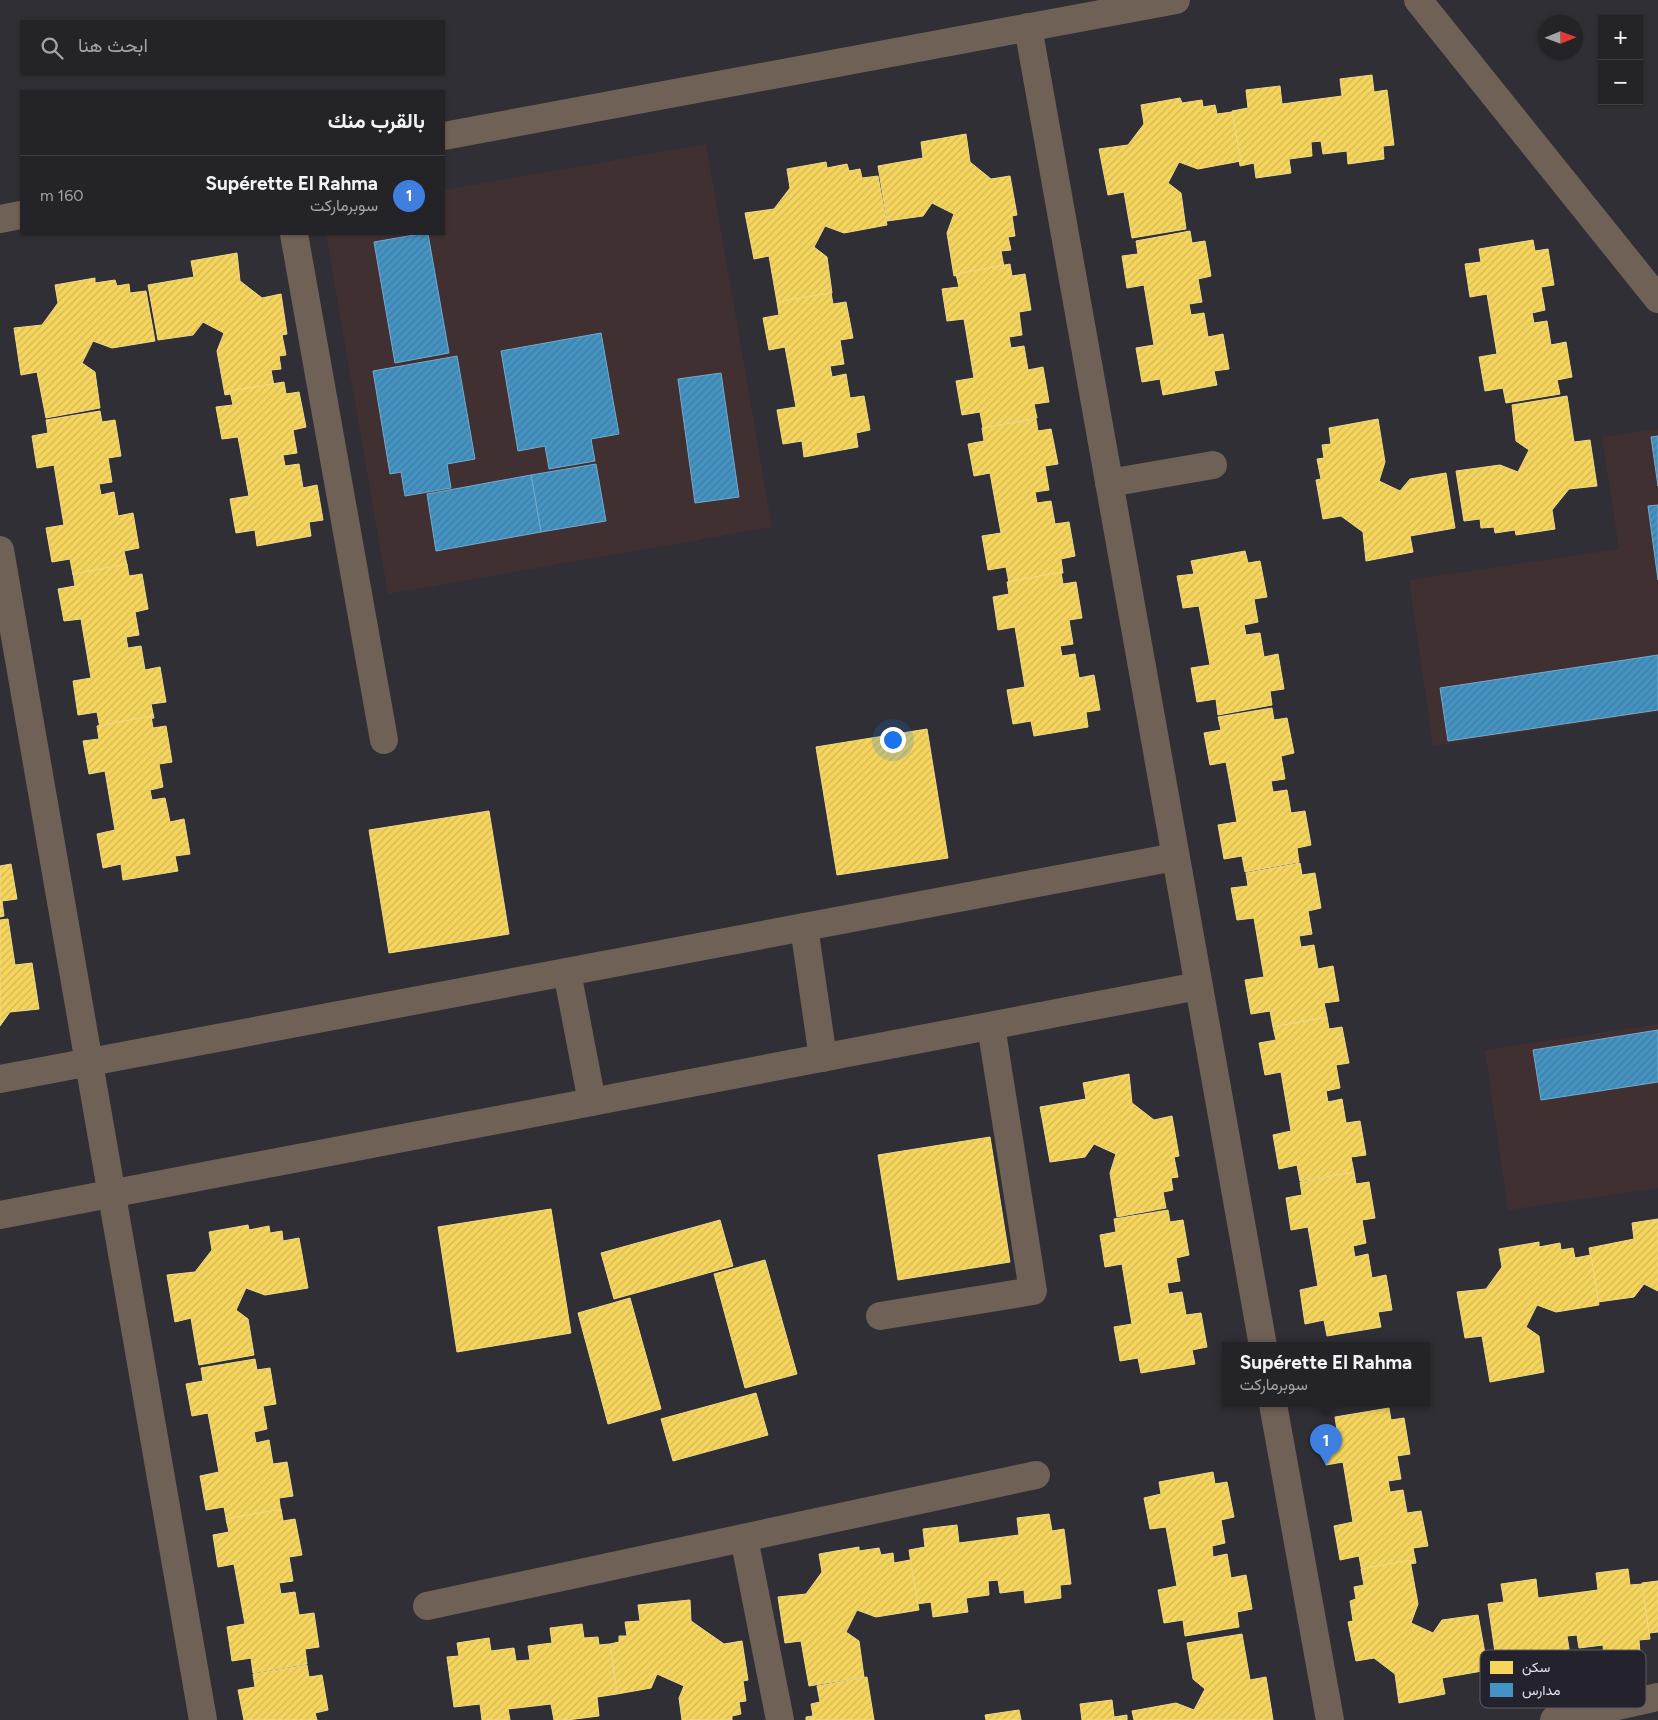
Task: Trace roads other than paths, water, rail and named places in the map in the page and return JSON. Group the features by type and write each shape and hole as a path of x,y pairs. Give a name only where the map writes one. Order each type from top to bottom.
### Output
{"street":[{"path":"445,136 1176,0"},
{"path":"1418,0 1658,299"},
{"path":"1028,28 1262,1342"},
{"path":"0,219 20,215"},
{"path":"294,235 384,740"},
{"path":"1109,483 1213,465"},
{"path":"0,550 203,1720"},
{"path":"0,1080 1175,858"},
{"path":"804,928 823,1058"},
{"path":"567,972 592,1102"},
{"path":"0,1215 1198,986"},
{"path":"880,1316 1033,1291 991,1026"},
{"path":"1274,1407 1330,1720"},
{"path":"426,1606 1036,1475"},
{"path":"744,1538 780,1720"},
{"path":"1554,1720 1608,1708"}],"place":[{"name":"Supérette El Rahma","path":"1326,1465"}]}
